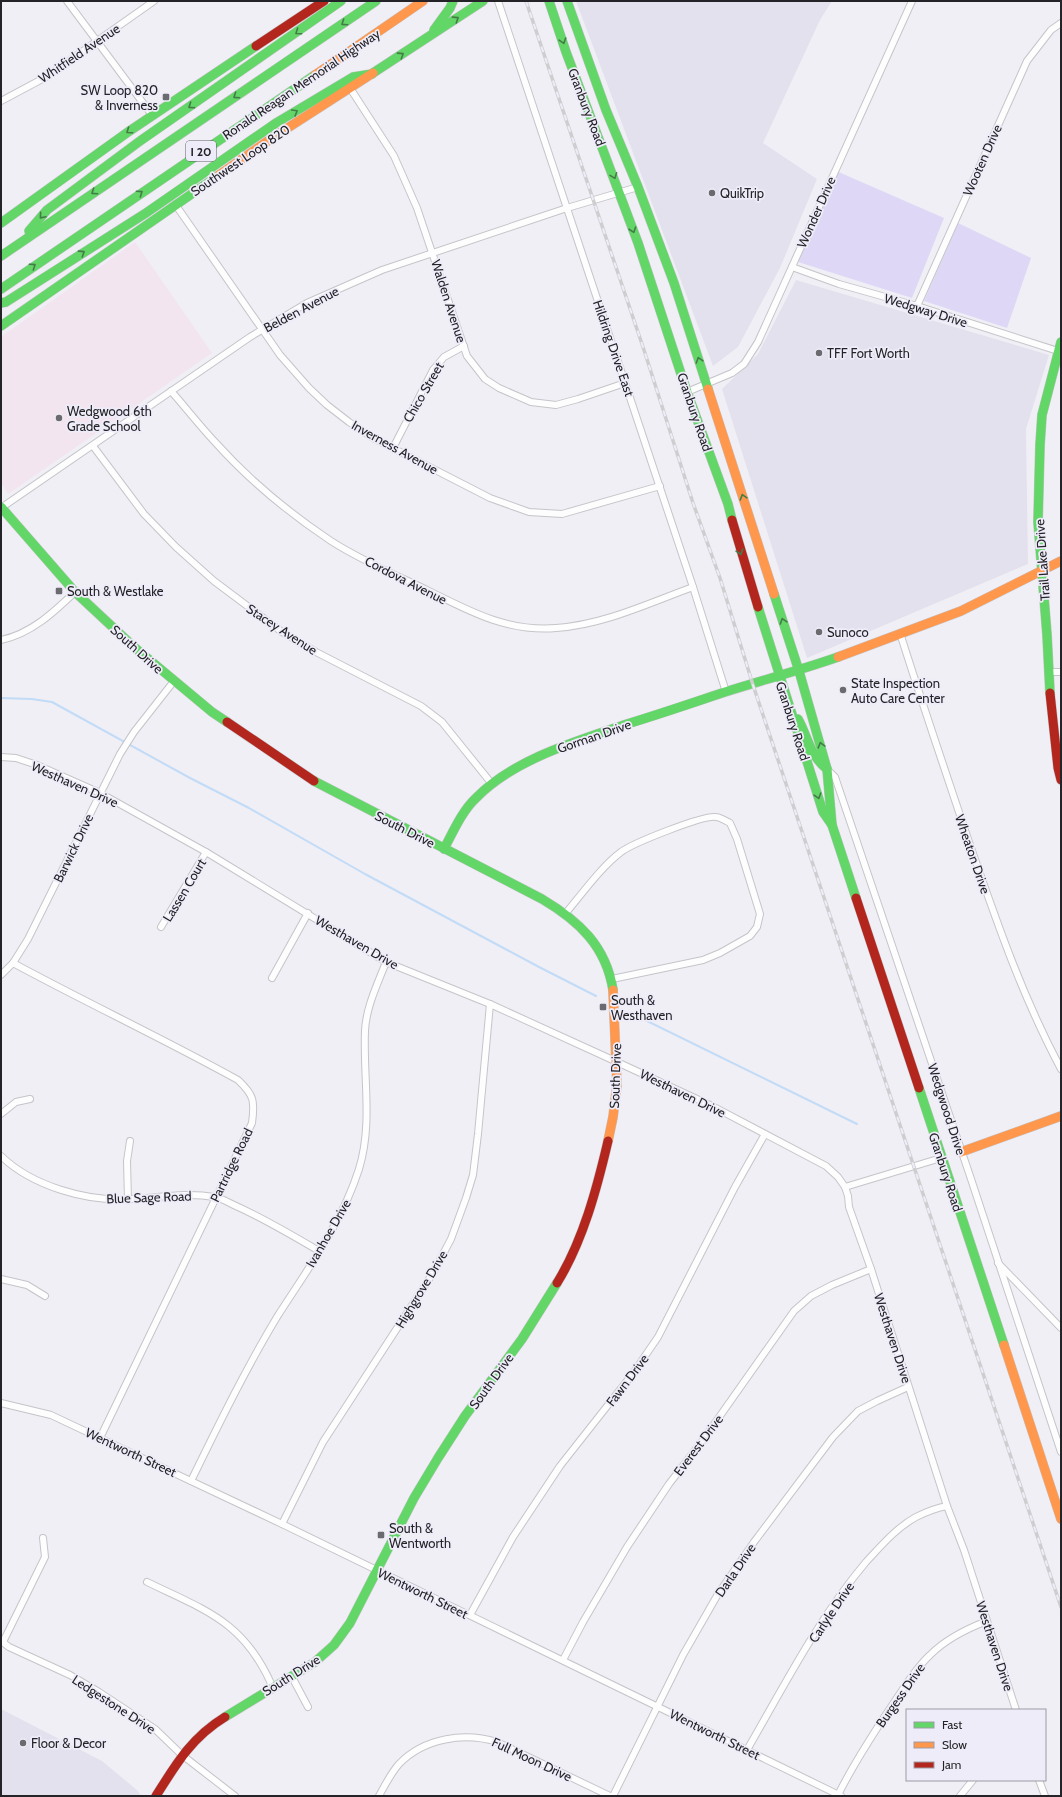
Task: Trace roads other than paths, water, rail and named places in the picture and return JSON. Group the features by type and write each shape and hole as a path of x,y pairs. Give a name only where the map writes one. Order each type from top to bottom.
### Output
{"main road":[{"path":"1,223 152,115 324,1"},
{"path":"17,245 47,210 140,141 341,1"},
{"name":"Ronald Reagan Memorial Highway","path":"1,256 376,1"},
{"name":"Ronald Reagan Memorial Highway","path":"1,289 423,1"},
{"path":"430,36 445,16 453,1"},
{"name":"Southwest Loop 820","path":"1,326 272,138 483,1"},
{"name":"Granbury Road","path":"550,1 566,52 620,193 687,392 728,504 737,541 779,678 792,712 823,812 832,825 1061,1519"},
{"name":"Granbury Road","path":"567,1 606,110 638,187 674,283 707,384 799,671 827,769 832,825"},
{"path":"1,303 6,302 146,213 276,123 353,77 372,74"},
{"name":"Trail Lake Drive","path":"1060,348 1042,415 1038,522 1050,704 1061,780"},
{"name":"South Drive","path":"1,507 76,592 134,647 218,716 315,782 536,896 574,920 594,942 607,966 612,980 614,993 617,1085 613,1117 604,1161 596,1192 573,1251 540,1311 522,1339 465,1416 438,1458 414,1498 350,1623 334,1645 315,1662 292,1677 208,1727 182,1755 156,1796"},
{"name":"Gorman Drive","path":"444,849 461,817 475,798 492,784 530,760 550,751 726,692 779,678 961,611 1061,561"},
{"path":"792,712 803,728 813,758 827,769"},
{"path":"961,1152 1061,1116"}],"street":[{"path":"67,1 152,115"},
{"name":"Whitfield Avenue","path":"1,101 46,77 98,42 154,1"},
{"name":"Wonder Drive","path":"687,392 732,373 744,364 760,338 912,1"},
{"name":"Hildring Drive East","path":"498,3 660,486 726,692"},
{"name":"Wooten Drive","path":"917,306 1027,61 1050,30 1061,23"},
{"name":"Walden Avenue","path":"350,88 394,156 414,200 467,356 484,379 499,388 531,402 556,405 625,383"},
{"name":"Belden Avenue","path":"1,507 93,446 262,329 306,303 360,278 567,208 638,187"},
{"name":"Inverness Avenue","path":"175,204 280,355 308,388 349,422 392,448 490,498 529,512 562,514 660,486"},
{"name":"Wedgway Drive","path":"792,267 838,284 1060,348"},
{"name":"Chico Street","path":"392,448 433,370 444,357 464,346"},
{"name":"Cordova Avenue","path":"171,391 219,447 280,504 339,545 478,615 528,628 556,628 606,618 693,587"},
{"name":"Stacey Avenue","path":"93,446 144,514 176,547 214,581 282,632 316,652 421,706 442,722 492,784"},
{"path":"1,640 27,631 76,592"},
{"name":"Wheaton Drive","path":"900,633 990,904 1022,987 1041,1030 1061,1069"},
{"path":"1048,672 1061,672"},
{"name":"Barwick Drive","path":"1,975 12,963 28,939 120,754 134,732 174,681"},
{"name":"Westhaven Drive","path":"1,757 16,758 37,765 100,793 206,852 386,962 490,1004 712,1106 826,1166 838,1177 845,1187 849,1207 871,1269 947,1506 964,1550 1016,1709"},
{"name":"Wedgwood Drive","path":"827,769 835,777 1061,1452"},
{"path":"565,914 620,852 650,837 704,818 716,817 730,823 733,828 760,914 757,927 744,939 720,953 703,960 612,980"},
{"name":"Lassen Court","path":"161,927 206,852"},
{"path":"272,978 308,913"},
{"name":"Ivanhoe Drive","path":"191,1481 260,1348 347,1204 363,1155 367,1124 365,1029 374,995 386,962"},
{"name":"Partridge Road","path":"12,963 58,988 164,1040 238,1080 247,1088 253,1098 254,1108 252,1123 100,1438"},
{"name":"Highgrove Drive","path":"282,1524 323,1442 434,1273 451,1239 473,1175 490,1004"},
{"path":"1,1114 16,1102 30,1099"},
{"name":"Fawn Drive","path":"470,1615 513,1536 560,1466 634,1372 658,1337 735,1187 765,1134"},
{"path":"128,1200 127,1161 130,1141"},
{"name":"Blue Sage Road","path":"1,1156 24,1173 43,1183 60,1189 106,1199 128,1200 187,1195 216,1197 260,1217 318,1251"},
{"path":"845,1187 941,1158"},
{"path":"997,1261 1061,1328"},
{"name":"Everest Drive","path":"563,1660 583,1622 635,1534 669,1484 703,1440 794,1311 811,1296 832,1285 871,1269"},
{"path":"1,1278 27,1285 45,1296"},
{"name":"Darla Drive","path":"611,1796 683,1655 718,1594 754,1542 833,1437 858,1411 908,1387"},
{"name":"Wentworth Street","path":"1,1402 51,1415 282,1524 840,1795"},
{"name":"Carlyle Drive","path":"747,1750 812,1637 859,1571 894,1533 915,1518 934,1509 947,1506"},
{"path":"2,1642 45,1557 43,1538"},
{"path":"148,1582 200,1608 232,1628 252,1648 273,1688"},
{"name":"Burgess Drive","path":"840,1795 848,1776 883,1719 916,1670 930,1655 948,1640 969,1628 987,1621"},
{"name":"Ledgestone Drive","path":"2,1642 70,1675 99,1692 155,1729 182,1755 235,1796"},
{"path":"292,1677 308,1707"},
{"name":"Full Moon Drive","path":"379,1796 399,1764 415,1752 429,1744 441,1740 470,1736 483,1737 497,1742 611,1796"},
{"path":"960,1796 972,1781"},
{"path":"1039,1781 1045,1796"}],"waterway":[{"path":"1,698 32,699 52,702 190,778 249,808 365,874 596,996"},
{"path":"637,1016 857,1124"}],"railway":[{"path":"526,1 644,350 693,503 720,578 753,685 1061,1607"}],"place":[{"name":"SW Loop 820 & Inverness","path":"166,97"},
{"name":"QuikTrip","path":"712,193"},
{"name":"TFF Fort Worth","path":"819,353"},
{"name":"Wedgwood 6th Grade School","path":"59,418"},
{"name":"South & Westlake","path":"59,591"},
{"name":"Sunoco","path":"819,632"},
{"name":"State Inspection Auto Care Center","path":"843,690"},
{"name":"South & Westhaven","path":"603,1007"},
{"name":"South & Wentworth","path":"381,1535"},
{"name":"Floor & Decor","path":"23,1743"}]}
